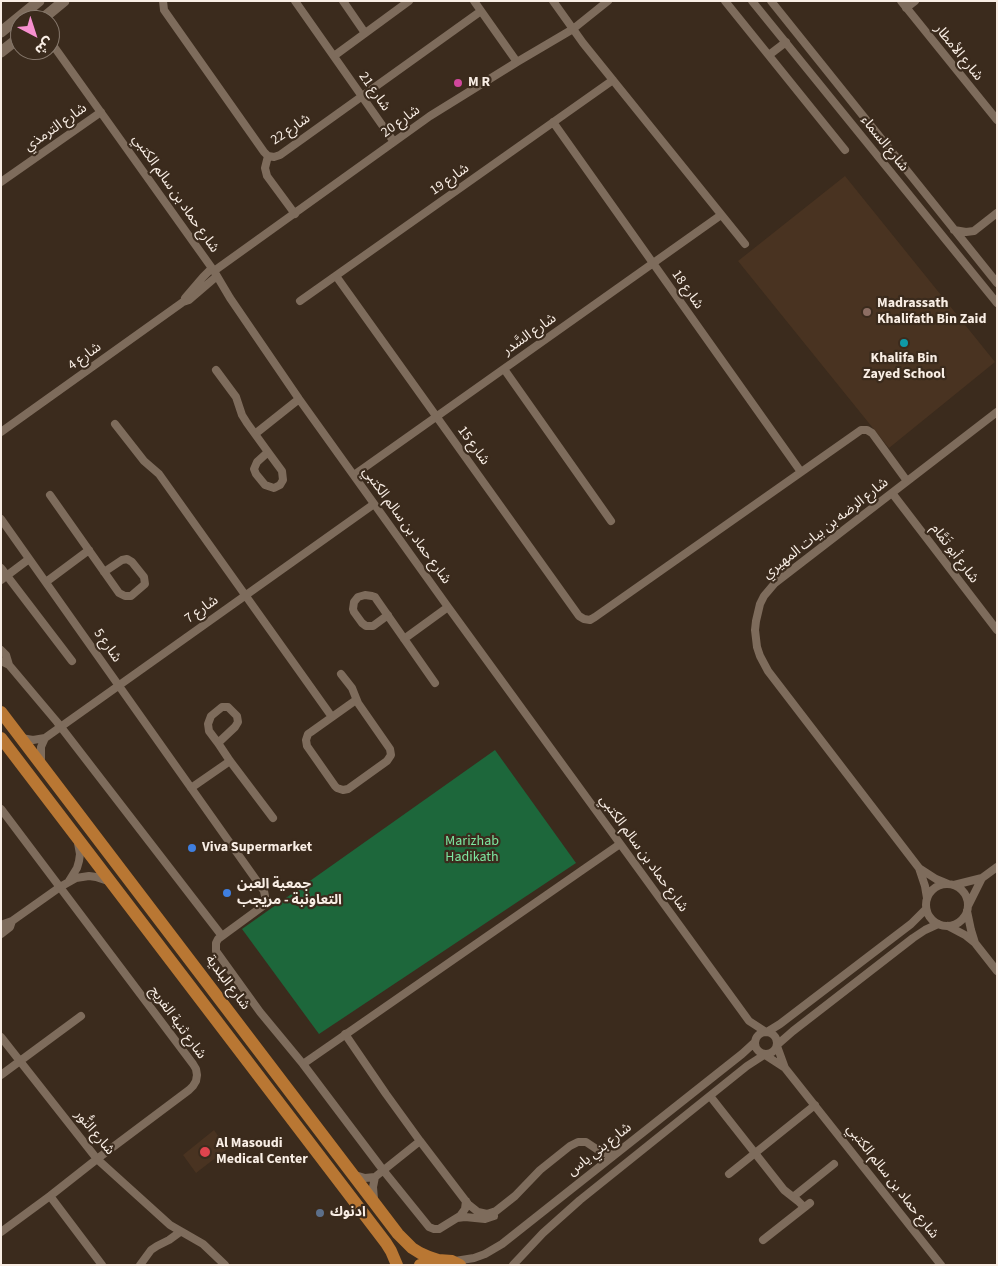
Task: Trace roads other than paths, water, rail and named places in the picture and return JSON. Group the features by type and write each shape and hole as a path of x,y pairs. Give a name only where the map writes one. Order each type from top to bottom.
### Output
{"main road":[{"name":"شارع البلدية","path":"1,712 404,1241 412,1248 438,1260"},
{"path":"1,738 386,1243 397,1265"},
{"path":"420,1265 438,1260 456,1263"}],"street":[{"path":"1,32 38,1"},
{"path":"54,10 64,1"},
{"name":"شارع 22","path":"163,1 164,10 264,152 268,156 274,157 280,155 481,11"},
{"name":"شارع 21","path":"295,1 394,142"},
{"path":"343,1 365,33"},
{"path":"334,56 409,1"},
{"path":"474,1 517,62"},
{"path":"553,1 613,80 745,244"},
{"name":"شارع 20","path":"214,272 430,116 573,29 608,1"},
{"path":"725,1 845,150"},
{"name":"شارع السماء","path":"752,1 997,303"},
{"name":"شارع السماء","path":"771,1 997,283"},
{"path":"778,11 780,1"},
{"name":"شارع الأمطار","path":"901,1 997,120"},
{"path":"906,8 915,1"},
{"path":"769,55 786,42"},
{"name":"شارع حماد بن سالم الكتبي","path":"60,54 214,272 299,400 749,1021 755,1042"},
{"name":"شارع 19","path":"300,301 613,80"},
{"name":"شارع الترمذي","path":"1,182 102,112"},
{"name":"شارع 18","path":"554,122 801,472"},
{"path":"268,156 265,168 267,176 295,214"},
{"path":"970,250 974,231 997,213"},
{"name":"شارع السَّدر","path":"354,476 721,215"},
{"path":"954,230 974,231"},
{"name":"شارع 4","path":"1,432 183,302 203,277 214,272"},
{"name":"شارع 15","path":"336,276 579,616 584,620 595,617 801,472"},
{"path":"504,369 611,521"},
{"path":"216,370 236,397 244,419 268,452 283,474 282,483 274,488 265,485 254,469 257,462 268,452"},
{"path":"255,434 299,400"},
{"name":"شارع الرضه بن بيات المهيري","path":"927,898 919,868 768,671 760,656 755,639 756,621 760,604 775,583 997,412"},
{"path":"115,424 144,461 159,474 332,717"},
{"path":"801,472 858,432 867,430 872,433 907,481"},
{"name":"شارع أبو تَمَّام","path":"892,493 997,630"},
{"path":"50,495 89,550 104,572 119,593 131,596 145,584 144,577 132,562 127,559 122,560 104,572"},
{"name":"شارع 7","path":"45,738 374,504"},
{"name":"شارع 5","path":"1,519 264,891 265,901 263,906 222,936"},
{"path":"46,582 89,550"},
{"path":"4,578 29,559"},
{"path":"1,568 4,578 72,661"},
{"path":"388,615 373,626 366,626 354,612 354,602 361,595 372,596 377,600 388,615 435,683"},
{"path":"404,639 448,607"},
{"path":"1,650 6,656 5,663 60,727 222,936 216,943 216,951 260,1012 303,1064 383,1170 429,1227 439,1229 457,1218 463,1213 466,1200"},
{"path":"341,674 352,688 356,700 390,749 391,755 387,761 346,790 340,790 335,786 306,743 308,734 356,700"},
{"path":"218,742 238,722 237,716 228,707 222,707 211,716 208,720 209,731 273,818"},
{"path":"20,737 32,740 45,738 40,752 42,766"},
{"path":"191,788 230,760"},
{"name":"شارع ثنية الفريج","path":"1,809 193,1064 197,1075 196,1081 189,1090 1,1232"},
{"path":"69,881 79,862 80,849 76,836"},
{"path":"303,1064 620,844"},
{"path":"997,867 982,878 943,884 933,889 927,898 926,909 930,918 938,924 948,926 975,943 997,971"},
{"name":"شارع الرضه بن بيات المهيري","path":"919,868 936,879 951,884"},
{"path":"1,925 12,921 76,878 90,876 112,883"},
{"path":"948,926 962,920 982,878"},
{"path":"951,884 966,895 971,930 975,943"},
{"path":"926,909 911,924 780,1024 757,1036 755,1042 757,1050 764,1055 772,1052 793,1031 913,938 938,924"},
{"path":"1,934 10,926 12,921"},
{"path":"1,1075 81,1016"},
{"name":"شارع حماد بن سالم الكتبي","path":"749,1021 767,1032"},
{"path":"767,1032 774,1036 777,1040 777,1045"},
{"path":"345,1034 420,1141 474,1210 483,1214 496,1211 540,1170 574,1144 582,1141 586,1142 605,1154 614,1155"},
{"name":"شارع النُّور","path":"1,1037 97,1158 170,1225 203,1244 225,1265"},
{"name":"شارع بني ياس","path":"456,1263 474,1258 495,1248 739,1057 755,1042"},
{"name":"شارع حماد بن سالم الكتبي","path":"777,1045 785,1068"},
{"name":"شارع حماد بن سالم الكتبي","path":"764,1055 785,1068 942,1265"},
{"name":"شارع بني ياس","path":"513,1265 543,1233 580,1200 747,1066 764,1055"},
{"path":"710,1096 784,1190 807,1205 763,1240"},
{"path":"729,1174 815,1105"},
{"path":"352,1173 360,1177 374,1176 420,1141"},
{"path":"597,1150 599,1158 598,1168"},
{"path":"793,1197 834,1164"},
{"path":"374,1176 372,1186 374,1202"},
{"path":"50,1196 102,1265"},
{"path":"457,1218 490,1218 502,1210 507,1202"},
{"path":"140,1265 151,1250 170,1240 180,1232"}],"place":[{"name":"M R","path":"458,83"},
{"name":"Madrassath Khalifath Bin Zaid","path":"867,312"},
{"name":"Khalifa Bin Zayed School","path":"904,343"},
{"name":"Viva Supermarket","path":"192,848"},
{"name":"جمعية العبن التعاونبة - مريجب","path":"227,893"},
{"name":"Al Masoudi Medical Center","path":"205,1152"},
{"name":"ادنوك","path":"320,1213"}],"park label":[{"name":"Marizhab Hadikath","path":"472,850"}]}
